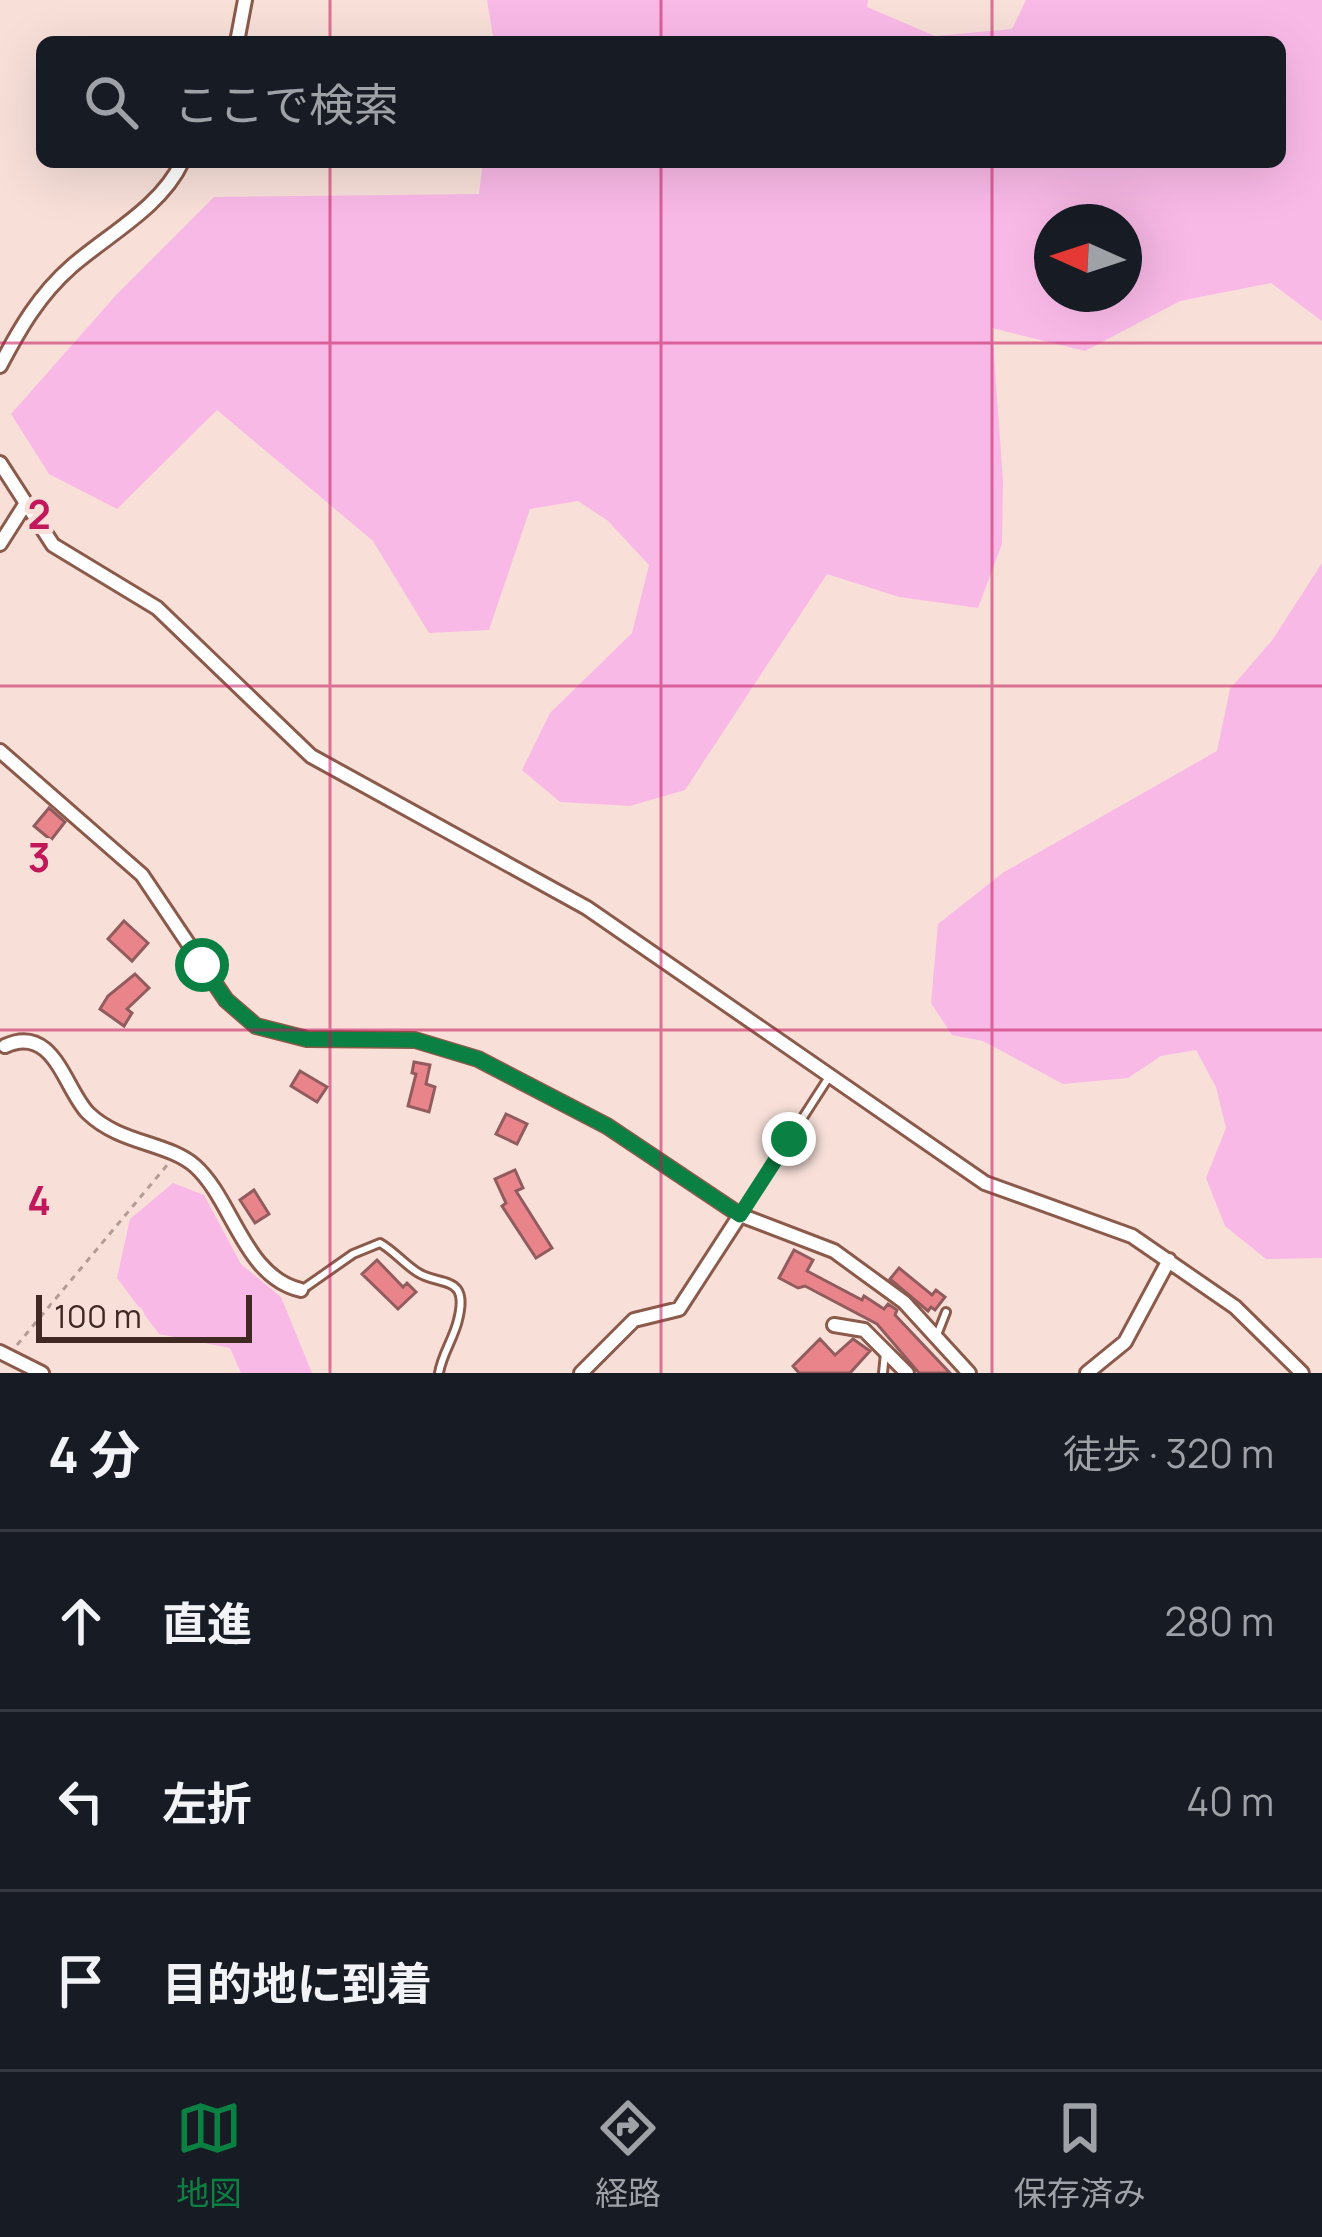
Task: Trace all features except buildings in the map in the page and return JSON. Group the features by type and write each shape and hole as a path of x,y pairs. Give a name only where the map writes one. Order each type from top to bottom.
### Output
{"street":[{"path":"238,36 245,0"},
{"path":"0,366 32,308 69,269 168,188 179,168"},
{"path":"0,463 53,545 157,608 311,756 587,908 986,1183 1132,1236 1235,1307 1302,1373"},
{"path":"0,544 26,503"},
{"path":"0,751 142,875 226,1000 256,1026 307,1039 415,1040 478,1059 607,1126 740,1215 834,1251 873,1276 937,1335 968,1373"},
{"path":"5,1046 26,1042 47,1050 71,1082 75,1097 101,1125 197,1168 235,1229 277,1280 301,1290"},
{"path":"581,1373 634,1320 679,1309 740,1215"},
{"path":"1087,1373 1125,1342 1169,1260"},
{"path":"834,1324 864,1330 907,1373"},
{"path":"4,1354 42,1373"}],"lane":[{"path":"740,1215 830,1076"},
{"path":"301,1290 352,1254 380,1243 416,1271 445,1279 461,1299 439,1373"},
{"path":"937,1335 946,1312"},
{"path":"884,1373 885,1352"}],"path":[{"path":"4,1354 174,1156"}],"shaded area":[{"path":"487,0 868,0 867,7 935,36 493,36"},
{"path":"1026,0 1322,0 1322,321 1271,283 1180,301 1085,351 992,328 1003,480 1002,544 978,608 899,597 827,574 685,790 630,806 560,802 522,770 550,713 632,633 649,565 607,520 578,501 530,509 489,630 429,633 373,541 217,410 117,509 49,474 11,414 117,294 214,197 479,194 482,168 1286,168 1286,36 935,36 1012,29"},
{"path":"1322,563 1322,1258 1266,1259 1225,1226 1206,1178 1226,1128 1216,1087 1196,1050 1161,1056 1128,1078 1063,1084 983,1041 952,1035 931,1003 938,924 1004,872 1217,751 1230,689 1273,639"},
{"path":"173,1183 204,1195 241,1264 281,1297 312,1373 241,1373 230,1348 159,1334 117,1278 130,1219"}],"route":[{"path":"202,965 226,1000 256,1026 307,1039 415,1040 478,1059 607,1126 740,1215 789,1139"}]}
